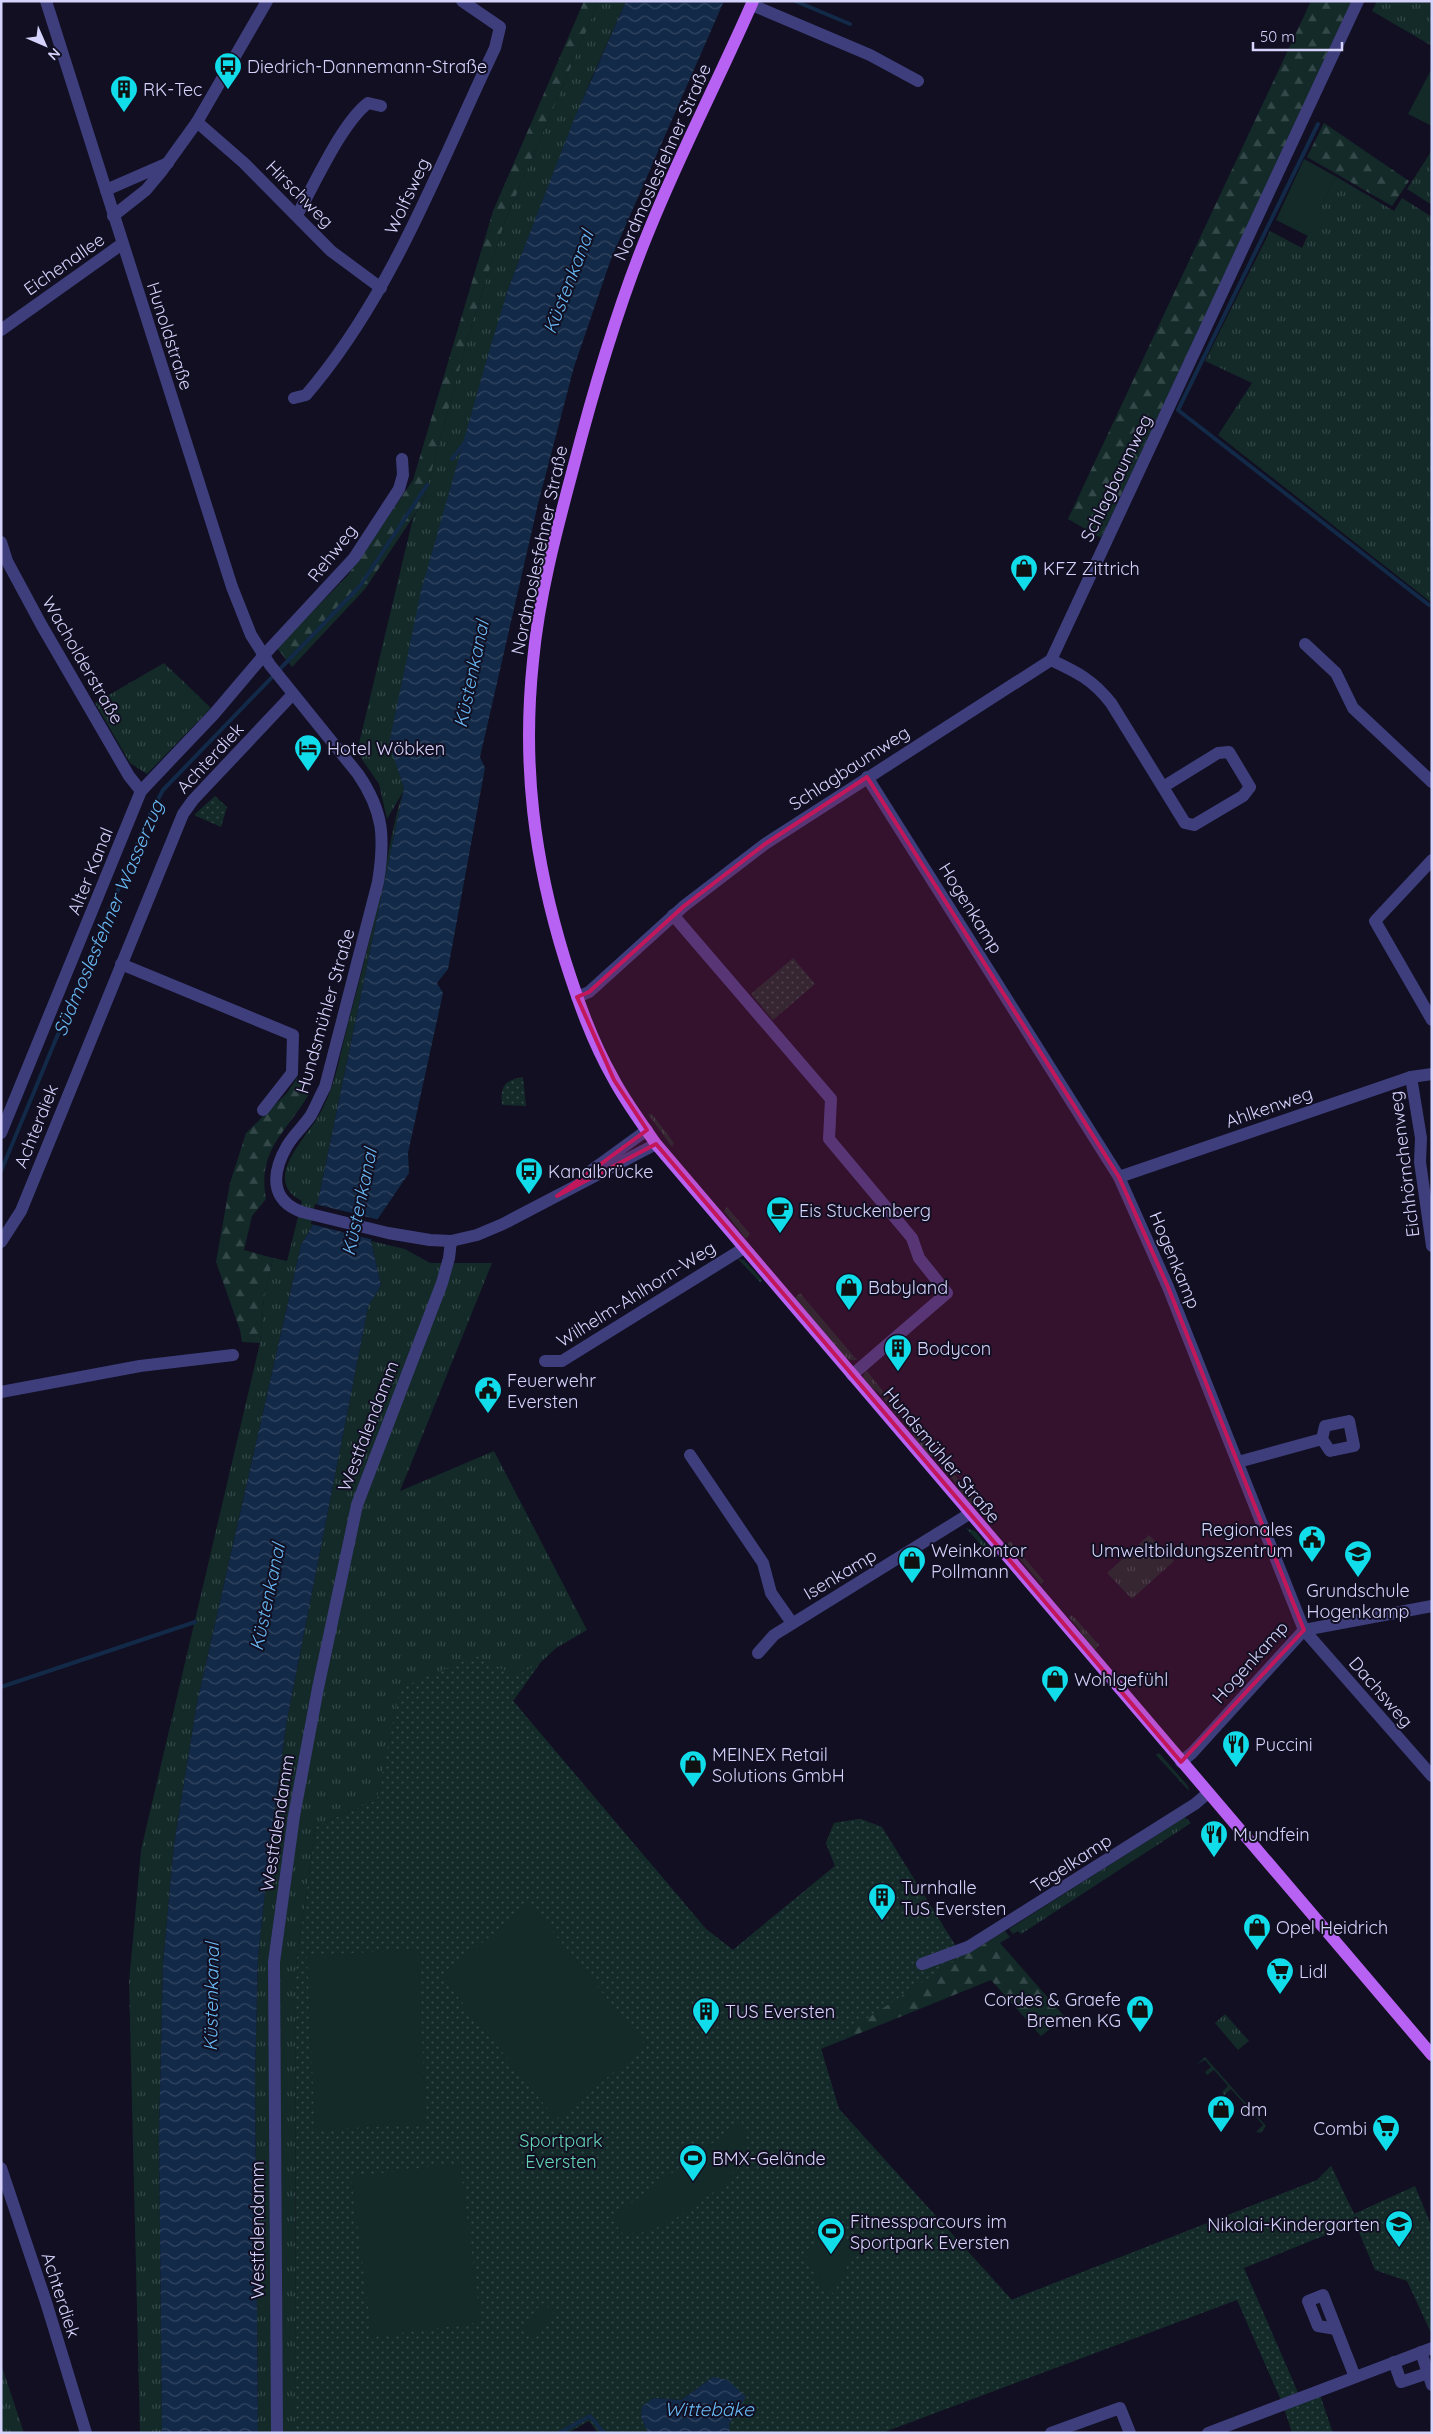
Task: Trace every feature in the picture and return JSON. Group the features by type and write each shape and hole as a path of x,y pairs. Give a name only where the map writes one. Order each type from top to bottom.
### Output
{"main road":[{"name":"Nordmoslesfehner Straße","path":"656,1144 614,1080 597,1048 577,997 542,875 530,797 529,706 539,617 566,496 598,372 650,226 753,3"},
{"name":"Hundsmühler Straße","path":"656,1144 1432,2055"}],"street":[{"name":"Hunoldstraße","path":"46,1 232,587 252,635 273,669"},
{"path":"114,216 146,190 168,163 197,122 267,1"},
{"name":"Wolfsweg","path":"294,398 306,395 322,376 369,309 381,288 424,202 494,48 500,27 462,1"},
{"name":"Schlagbaumweg","path":"577,997 589,992 674,915 765,844 1051,660 1358,1"},
{"path":"753,3 870,55 918,81"},
{"path":"296,215 340,138 361,108 368,103 381,106"},
{"name":"Hirschweg","path":"197,122 244,162 331,251 381,288"},
{"path":"106,190 168,163"},
{"name":"Eichenallee","path":"1,330 122,244"},
{"name":"Rehweg","path":"273,669 354,558 399,490 403,475 402,459"},
{"name":"Wacholderstraße","path":"1,542 7,561 42,626 129,776 141,792"},
{"path":"1305,644 1336,673 1353,708 1432,782"},
{"path":"1051,660 1083,675 1099,687 1185,823 1194,825 1243,796 1250,787 1229,752 1218,753 1163,787"},
{"name":"Hundsmühler Straße","path":"273,669 371,792 378,810 382,830 382,855 378,882 325,1087 311,1114 288,1144 277,1172 276,1183 282,1200 291,1208 302,1212 388,1233 430,1240 451,1241 503,1224 656,1144"},
{"name":"Alter Kanal","path":"1,1133 141,792 214,714 273,669"},
{"name":"Achterdiek","path":"3,1237 21,1211 183,814 193,800 292,695"},
{"name":"Hogenkamp","path":"867,777 1119,1177 1168,1287 1304,1630 1192,1753 1181,1762"},
{"path":"1432,860 1374,920 1432,1020"},
{"path":"674,915 831,1098 829,1138 912,1238 919,1258 947,1293 852,1375"},
{"path":"121,964 293,1035 292,1073 263,1110"},
{"name":"Ahlkenweg","path":"1119,1177 1411,1077 1432,1074"},
{"name":"Eichhörnchenweg","path":"1411,1077 1421,1138 1420,1162 1432,1246"},
{"name":"Hundsmühler Straße","path":"557,1196 647,1130"},
{"name":"Westfalendamm","path":"277,2433 274,1962 294,1816 356,1505 442,1283 449,1258 451,1241"},
{"name":"Wilhelm-Ahlhorn-Weg","path":"545,1361 562,1361 744,1248"},
{"path":"1,1392 140,1366 233,1355"},
{"path":"1238,1462 1322,1439"},
{"path":"690,1455 763,1562 771,1593 792,1623"},
{"name":"Isenkamp","path":"758,1653 774,1635 792,1623 970,1514"},
{"path":"1304,1630 1432,1606"},
{"name":"Dachsweg","path":"1304,1630 1432,1776"},
{"name":"Tegelkamp","path":"922,1964 968,1947 1195,1804 1208,1793"},
{"name":"Achterdiek","path":"1,2168 46,2302 86,2433"},
{"path":"1336,2330 1355,2377"},
{"path":"1208,2433 1394,2362 1426,2350 1430,2379 1401,2382 1394,2362"},
{"path":"1050,2433 1120,2408 1130,2433"}],"highlighted area":[{"path":"867,777 1119,1177 1168,1287 1304,1630 1181,1762 656,1144 557,1196 647,1130 614,1080 577,997 589,992 684,906 765,844"}],"green space":[{"path":"584,1 599,1 505,221 470,330 423,502 365,589 292,667 277,648 348,575 413,480 493,211"},
{"path":"599,1 626,1 589,84 508,289 465,441 390,745 404,788 313,1225 301,1245 197,1703 174,1844 163,1963 159,2136 162,2433 140,2433 129,1982 141,1850 260,1343 264,1297 273,1258 287,1261 302,1201 291,1193 286,1184 285,1173 295,1151 316,1120 328,1097 338,1066 370,938 403,792 387,819 379,784 357,752 413,518 423,502 470,330 505,221"},
{"path":"1311,1 1353,1 1101,538 1068,519"},
{"path":"1377,1 1432,1 1432,46 1372,11"},
{"path":"1432,68 1432,126 1408,114"},
{"path":"1324,123 1409,181 1392,206 1307,157"},
{"path":"1432,150 1432,205 1407,189"},
{"path":"1304,159 1335,176 1308,236 1276,220"},
{"path":"1335,176 1394,211 1402,198 1432,217 1432,603 1218,435 1252,383 1205,361 1270,231 1302,248"},
{"path":"164,663 211,708 147,774 130,763 95,703"},
{"path":"215,796 227,807 221,827 194,815"},
{"path":"793,958 815,984 773,1020 751,994"},
{"path":"523,1077 526,1106 502,1105 502,1093 507,1082"},
{"path":"297,1078 309,1094 283,1131 270,1154 264,1182 266,1199 252,1216 244,1250 273,1258 264,1297 260,1343 242,1342 240,1330 216,1262 230,1183 246,1133 287,1093"},
{"path":"648,1114 652,1114 674,1143 672,1147"},
{"path":"727,1207 750,1234 746,1239 724,1211"},
{"path":"371,1241 405,1249 430,1263 492,1263 400,1491 494,1451 587,1630 556,1648 540,1663 513,1701 706,1929 733,1950 835,1866 826,1843 834,1823 860,1819 882,1827 720,1973 401,1688 377,1800 316,1826 296,1966 295,2433 258,2433 255,2077 258,1957 286,1725 368,1307 381,1285"},
{"path":"737,1258 744,1260 762,1280 761,1283"},
{"path":"800,1293 857,1360 850,1360 842,1355 795,1298"},
{"path":"866,1370 901,1413 898,1416 880,1394 866,1383 863,1377"},
{"path":"916,1430 935,1452 932,1456 924,1452 919,1446 912,1432"},
{"path":"953,1473 981,1506 978,1509 973,1504 968,1504 959,1492 959,1487 950,1476"},
{"path":"966,1528 975,1531 990,1549 990,1555"},
{"path":"1149,1535 1174,1561 1132,1599 1107,1573"},
{"path":"1010,1541 1044,1581 1041,1584 1007,1544"},
{"path":"1072,1615 1099,1645 1095,1650 1080,1635 1080,1630 1069,1617"},
{"name":"Sportpark Eversten","path":"476,1656 516,1676 540,1663 513,1701 706,1929 733,1950 835,1866 826,1843 834,1823 860,1819 882,1827 962,1956 821,2049 839,2109 1012,2300 1317,2180 1331,2166 1354,2214 1415,2186 1432,2227 1432,2335 1407,2281 1375,2270 1355,2223 1244,2268 1300,2397 1319,2392 1333,2433 1292,2433 1283,2405 1237,2300 882,2433 730,2433 713,2377 681,2400 654,2398 641,2417 648,2433 598,2433 589,2421 568,2433 295,2433 296,1966 316,1826 377,1800 400,1688"},
{"path":"1159,1753 1188,1786 1189,1791 1156,1755"},
{"path":"1185,1817 1191,1823 1021,1934 1018,1931 1013,1934 1009,1929"},
{"path":"530,1904 646,2046 556,2119 441,1976"},
{"path":"1005,1931 1010,1937 1000,1943 1065,2017 1041,2036 991,1980 821,2049 839,2109 1011,2300 1317,2180 1331,2166 1354,2214 991,2311 778,2034 974,1950"},
{"path":"418,1950 426,2124 315,2130 307,1955"},
{"path":"1225,2014 1249,2041 1238,2050 1215,2023"},
{"path":"1205,2057 1266,2126 1261,2133 1256,2132 1263,2125 1249,2109 1241,2115 1239,2112 1246,2106 1231,2089 1224,2095 1222,2092 1228,2086 1214,2070 1207,2075 1205,2072 1211,2067 1205,2060 1197,2064"},
{"name":"BMX-Gelände","path":"741,2122 749,2144 740,2165 721,2187 676,2218 648,2232 623,2234 611,2218"},
{"path":"460,2163 481,2322 372,2337 351,2177"},
{"name":"Fitnessparcours im Sportpark Eversten","path":"830,2219 836,2223 843,2236 857,2250 834,2293 824,2291 806,2259 824,2222"},
{"path":"542,2303 554,2312 534,2337 522,2327"},
{"path":"1,2364 24,2433 1,2433"}],"water":[{"name":"Küstenkanal","path":"626,1 724,1 611,259 574,367 538,504 480,757 485,768 448,969 437,983 443,993 408,1153 409,1173 377,1220 371,1241 381,1285 368,1307 286,1725 258,1957 255,2077 258,2433 162,2433 159,2136 163,1963 174,1844 197,1703 301,1245 313,1225 404,788 389,744 421,591 508,289 575,117"},
{"name":"Wittebäke","path":"713,2377 728,2380 746,2397 729,2424 730,2433 648,2433 641,2417 642,2406 654,2398 681,2400"}],"pier":[{"path":"315,1204 380,1220 374,1240 311,1224"}],"waterway":[{"path":"795,1 850,24"},
{"path":"1318,124 1178,410 1429,605"},
{"name":"Südmoslesfehner Wasserzug","path":"452,459 466,441"},
{"name":"Südmoslesfehner Wasserzug","path":"1,1171 148,818 163,790 360,586 427,485"},
{"path":"1,1687 195,1622"},
{"path":"559,2433 590,2416 604,2433"}],"place":[{"name":"Diedrich-Dannemann-Straße","path":"228,90"},
{"name":"RK-Tec","path":"124,113"},
{"name":"KFZ Zittrich","path":"1024,592"},
{"name":"Hotel Wöbken","path":"308,772"},
{"name":"Kanalbrücke","path":"529,1195"},
{"name":"Eis Stuckenberg","path":"780,1234"},
{"name":"Babyland","path":"849,1311"},
{"name":"Bodycon","path":"898,1372"},
{"name":"Feuerwehr Eversten","path":"488,1414"},
{"name":"Regionales Umweltbildungszentrum","path":"1312,1563"},
{"name":"Grundschule Hogenkamp","path":"1358,1578"},
{"name":"Weinkontor Pollmann","path":"912,1584"},
{"name":"Wohlgefühl","path":"1055,1703"},
{"name":"Puccini","path":"1236,1768"},
{"name":"MEINEX Retail Solutions GmbH","path":"693,1788"},
{"name":"Mundfein","path":"1214,1858"},
{"name":"Turnhalle TuS Eversten","path":"882,1921"},
{"name":"Opel Heidrich","path":"1257,1951"},
{"name":"Lidl","path":"1280,1995"},
{"name":"Cordes & Graefe Bremen KG","path":"1140,2033"},
{"name":"TUS Eversten","path":"706,2035"},
{"name":"dm","path":"1221,2133"},
{"name":"Combi","path":"1386,2152"},
{"name":"BMX-Gelände","path":"693,2182"},
{"name":"Nikolai-Kindergarten","path":"1399,2248"},
{"name":"Fitnessparcours im Sportpark Eversten","path":"831,2255"}]}
